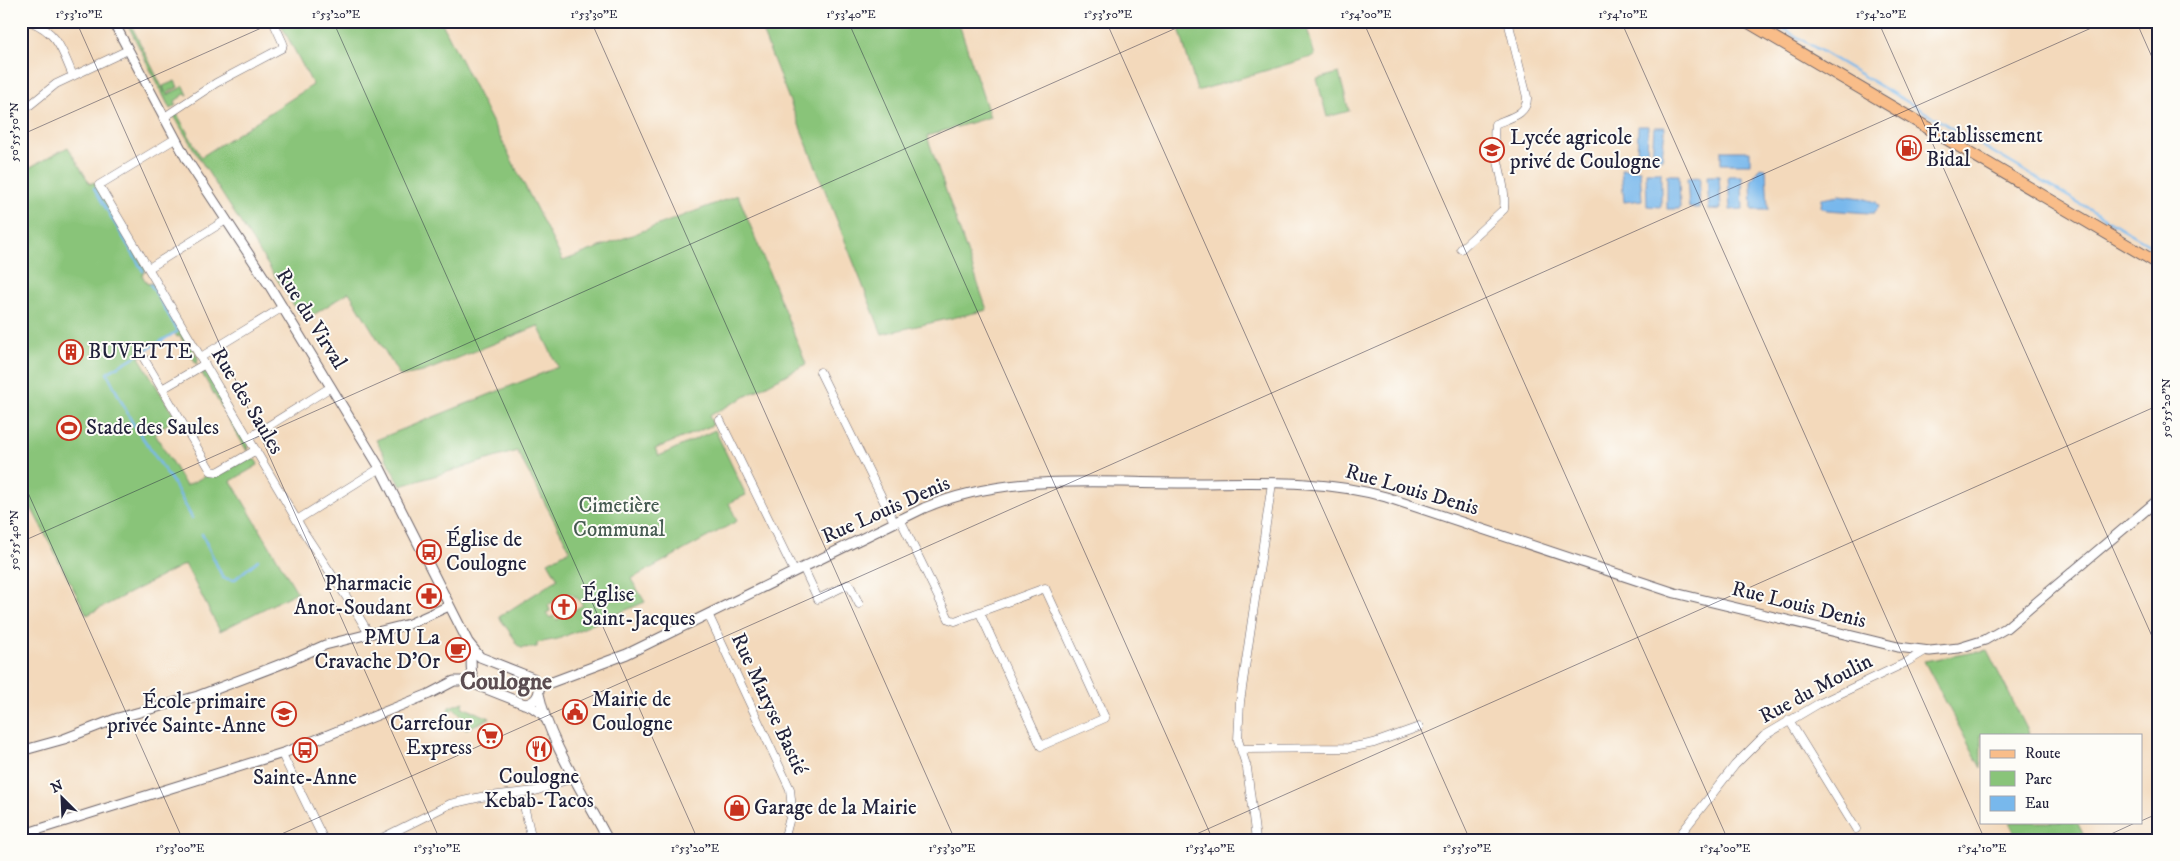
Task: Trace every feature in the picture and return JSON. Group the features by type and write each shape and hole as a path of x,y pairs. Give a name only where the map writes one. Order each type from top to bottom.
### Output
{"main road":[{"path":"1746,21 2159,264"}],"street":[{"path":"29,21 47,29 54,36 73,76"},
{"name":"Rue du Virval","path":"114,21 175,139 283,307 380,468 468,642 476,654 487,660"},
{"path":"163,118 216,82 282,48 284,43 273,21"},
{"path":"1461,249 1504,209 1503,179 1493,139 1495,124 1518,114 1527,104 1528,97 1508,21"},
{"path":"21,108 30,105 50,88 128,50"},
{"name":"Rue des Saules","path":"175,139 99,184 297,520 369,634"},
{"path":"149,268 226,220"},
{"path":"162,389 283,307"},
{"path":"143,357 212,472 218,472 256,450"},
{"path":"820,372 949,619 955,621 980,613 1045,588 1105,718 1041,746 980,613"},
{"path":"249,438 332,387"},
{"path":"720,420 794,572"},
{"path":"297,520 380,468"},
{"name":"Rue Louis Denis","path":"524,704 534,702 539,690 627,654 930,505 962,494 1021,483 1272,483 1329,485 1369,492 1674,592 1881,643 1925,651 1948,650 1968,646 1991,637 2006,628 2159,498"},
{"path":"1256,840 1247,768 1238,735 1240,702 1272,483"},
{"path":"803,567 818,599 850,584 859,604"},
{"path":"21,751 64,739 118,718 198,696 289,661 324,645 409,624 449,606"},
{"name":"Rue Maryse Bastié","path":"708,614 790,790 792,810 784,840"},
{"name":"Rue du Virval","path":"468,642 472,656 472,677 477,685"},
{"name":"Rue du Moulin","path":"1676,840 1744,755 1764,736 1789,720 1847,689 1905,663 1925,651"},
{"path":"472,671 478,663 487,660 533,678 539,690 547,721 608,840"},
{"path":"21,835 282,754 430,694 450,682 463,680 477,685 538,711 547,721"},
{"path":"1789,720 1856,829"},
{"path":"1241,749 1349,748 1374,743 1419,726"},
{"path":"282,754 324,840"},
{"path":"378,840 450,804 486,796 521,794 543,789 575,777"},
{"path":"521,794 532,840"}],"green space":[{"path":"126,21 129,21 165,93 163,86 175,81 178,87 167,93 167,95 184,86 188,95 185,94 175,101 176,105 170,109"},
{"name":"Cimetière Communal","path":"279,21 441,21 563,261 738,195 806,364 709,416 713,425 655,449 659,456 715,430 746,495 729,503 737,521 631,579 645,602 558,639 537,643 537,647 521,648 514,642 516,641 499,617 558,579 548,562 570,550 517,451 401,486 376,440 558,367 538,326 423,372 400,376 349,292 304,321 174,116 177,114 201,157 313,85","holes":["569,593 576,597 583,605 557,620 553,616 550,618 546,613 550,611 548,605"]},
{"path":"758,21 958,21 990,117 927,136 987,310 882,334"},
{"path":"1177,21 1305,21 1315,56 1197,91"},
{"path":"1339,73 1349,111 1327,117 1317,79"},
{"name":"Stade des Saules","path":"68,147 90,184 94,182 146,270 142,275 147,284 153,283 198,358 197,365 180,336 177,337 175,333 144,351 145,353 139,357 176,419 159,429 160,431 155,434 186,486 209,474 215,476 248,458 256,460 258,465 231,481 297,592 220,631 185,564 87,615 21,488 21,172"},
{"path":"200,370 206,372 248,443 247,451"},
{"path":"1987,650 2029,734 1980,734 1980,766 1924,661"},
{"path":"464,702 462,707 490,718 466,729 465,727 468,722 454,708 450,711 448,710 449,707"},
{"path":"2011,824 2078,824 2086,840 2018,840"}],"water":[{"path":"1638,126 1648,126 1647,158 1637,158"},
{"path":"1654,127 1665,127 1662,159 1652,159"},
{"path":"1721,151 1750,151 1750,164 1721,164"},
{"path":"1760,167 1766,168 1768,210 1752,210 1751,181"},
{"path":"1621,169 1640,170 1642,200 1624,202"},
{"path":"1646,172 1661,172 1661,207 1647,206"},
{"path":"1667,175 1679,175 1680,209 1667,209"},
{"path":"1707,176 1719,176 1721,209 1709,210"},
{"path":"1728,176 1742,176 1743,209 1730,210"},
{"path":"1700,177 1699,208 1689,208 1687,178"},
{"path":"1840,195 1876,202 1879,207 1874,213 1869,213 1827,210 1821,207 1822,198"}],"waterway":[{"path":"1770,21 2159,250"},
{"path":"94,188 143,271"},
{"path":"151,285 178,331 107,373 132,422 174,484 192,518"},
{"path":"202,534 223,578 234,580 258,560"}],"place":[{"name":"Établissement Bidal","path":"1909,148"},
{"name":"Lycée agricole privé de Coulogne","path":"1492,150"},
{"name":"BUVETTE","path":"71,352"},
{"name":"Stade des Saules","path":"69,428"},
{"name":"Église de Coulogne","path":"429,552"},
{"name":"Pharmacie Anot-Soudant","path":"429,596"},
{"name":"Église Saint-Jacques","path":"564,607"},
{"name":"PMU La Cravache D'Or","path":"458,650"},
{"name":"Mairie de Coulogne","path":"575,712"},
{"name":"École primaire privée Sainte-Anne","path":"284,714"},
{"name":"Carrefour Express","path":"490,736"},
{"name":"Coulogne Kebab-Tacos","path":"539,749"},
{"name":"Sainte-Anne","path":"305,750"},
{"name":"Garage de la Mairie","path":"737,808"}],"district":[{"name":"Coulogne","path":"506,682"}]}
